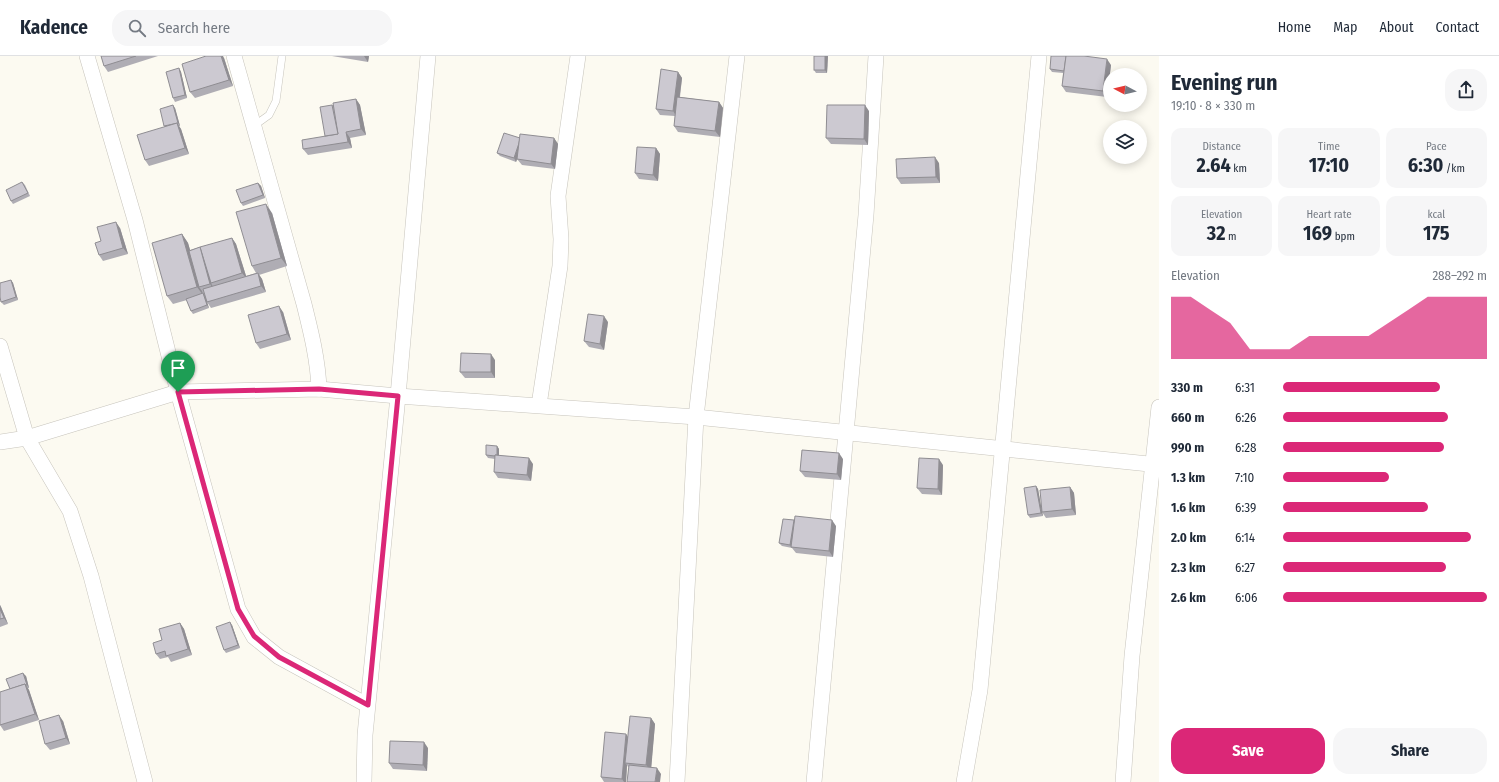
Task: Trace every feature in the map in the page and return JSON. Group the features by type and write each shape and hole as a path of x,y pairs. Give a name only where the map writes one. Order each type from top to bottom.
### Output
{"street":[{"path":"87,56 135,220 178,392 238,609 254,636 279,657 368,705"},
{"path":"234,56 304,304 318,371 319,389"},
{"path":"364,782 365,735 398,396 428,56"},
{"path":"539,405 560,266 561,239 558,196 578,56"},
{"path":"676,782 696,417 737,56"},
{"path":"814,782 866,215 876,56"},
{"path":"964,782 980,690 1039,56"},
{"path":"0,346 27,438 70,511 91,576 144,782"},
{"path":"0,442 27,438 178,392 319,389 696,417 1156,465"},
{"path":"1123,782 1132,656 1156,465 1159,407"}],"lane":[{"path":"254,125 269,115 276,101 282,56"}],"building":[{"path":"101,56 136,56 104,66"},
{"path":"206,56 221,56 229,80 190,92 182,64"},
{"path":"814,56 825,56 825,70 814,70"},
{"path":"1051,56 1066,56 1064,71 1050,69"},
{"path":"1066,56 1084,56 1107,59 1106,68 1103,68 1103,91 1062,86"},
{"path":"179,68 185,95 173,98 166,72"},
{"path":"661,69 678,72 673,111 656,109"},
{"path":"677,97 719,102 715,131 674,126"},
{"path":"356,99 361,129 346,132 348,142 303,149 302,140 338,134 333,103"},
{"path":"173,105 178,123 164,126 160,109"},
{"path":"332,105 338,134 325,136 320,107"},
{"path":"827,105 865,105 864,139 826,138"},
{"path":"177,123 185,148 145,160 137,135"},
{"path":"504,133 520,138 514,158 497,153"},
{"path":"520,134 554,138 551,164 517,159"},
{"path":"637,147 656,148 653,175 635,173"},
{"path":"935,157 936,177 897,178 896,159"},
{"path":"22,182 28,193 11,201 6,190"},
{"path":"258,183 263,195 241,203 236,190"},
{"path":"266,204 281,258 252,266 236,212"},
{"path":"116,222 123,248 99,255 95,243 101,241 97,227"},
{"path":"182,234 197,287 167,296 152,243"},
{"path":"232,238 242,273 211,283 200,247"},
{"path":"200,247 210,284 199,287 189,251"},
{"path":"258,273 261,286 207,302 203,289"},
{"path":"11,280 16,297 1,302 0,283"},
{"path":"203,293 207,305 191,311 186,299"},
{"path":"279,306 287,334 256,343 248,315"},
{"path":"588,314 604,316 600,344 584,341"},
{"path":"461,353 491,354 491,372 460,372"},
{"path":"486,445 497,446 497,455 486,455"},
{"path":"802,450 839,453 837,474 800,471"},
{"path":"495,455 529,458 527,475 494,472"},
{"path":"919,458 939,459 938,489 917,488"},
{"path":"1036,486 1041,513 1028,515 1024,488"},
{"path":"1070,487 1072,509 1042,512 1040,490"},
{"path":"795,516 832,520 829,551 791,547"},
{"path":"783,519 794,520 790,545 779,543"},
{"path":"0,609 4,618 0,619"},
{"path":"230,622 238,645 224,650 216,627"},
{"path":"180,623 188,649 166,656 165,651 156,654 153,643 162,640 159,629"},
{"path":"23,673 27,685 25,684 10,689 6,679"},
{"path":"25,684 35,714 0,725 0,692"},
{"path":"59,715 66,738 45,744 39,721"},
{"path":"630,716 651,718 646,765 625,763"},
{"path":"605,732 626,734 622,779 601,777"},
{"path":"390,741 424,742 423,765 389,763"},
{"path":"629,765 657,768 655,782 627,782"}],"route":[{"path":"319,389 398,396 368,705 279,657 254,636 238,609 178,392 319,389"}]}
